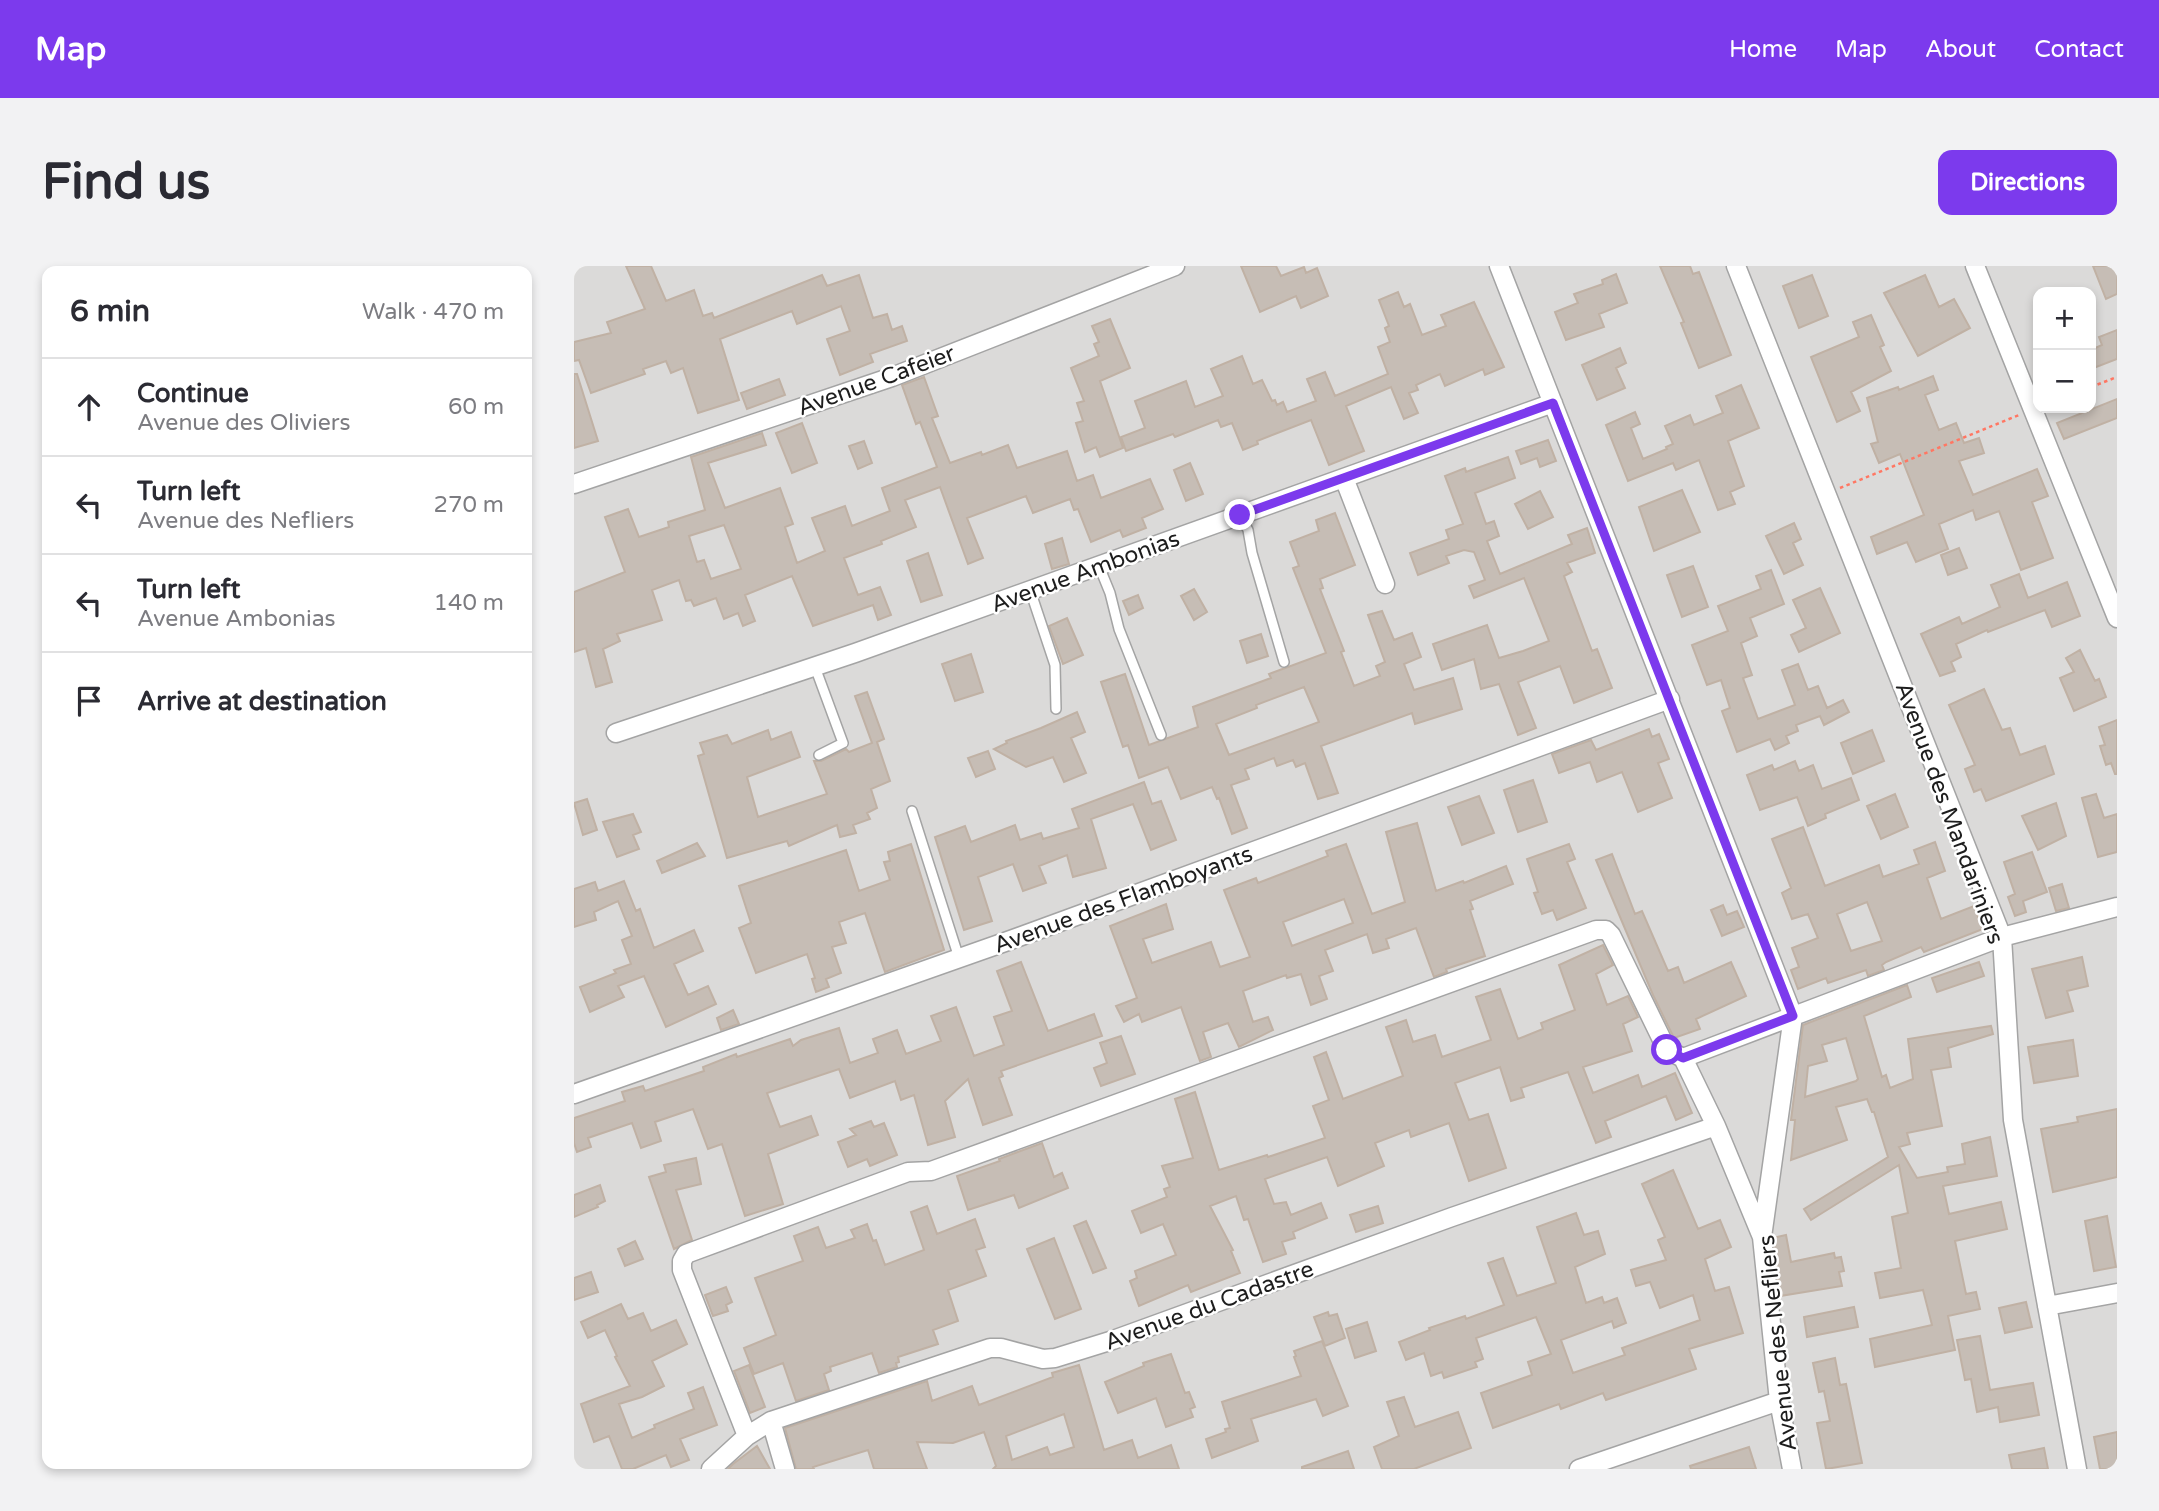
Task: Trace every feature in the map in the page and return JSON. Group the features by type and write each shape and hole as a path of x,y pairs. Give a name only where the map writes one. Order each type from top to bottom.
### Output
{"street":[{"name":"Avenue Cafeier","path":"574,484 892,377 1175,266"},
{"name":"Avenue des Nefliers","path":"1500,266 1793,1016 1762,1237 1779,1401 1792,1469"},
{"name":"Avenue des Mandariniers","path":"1736,266 2002,937 2013,1119 2077,1469"},
{"path":"1975,266 2033,410"},
{"name":"Avenue Ambonias","path":"616,733 814,667 1553,403"},
{"path":"2034,413 2117,618"},
{"path":"1344,478 1385,584"},
{"name":"Avenue des Flamboyants","path":"574,1094 959,958 1670,699"},
{"path":"1683,1058 2002,937 2117,907"},
{"path":"747,1436 682,1270 682,1261 686,1254 908,1172 931,1171 1596,930 1606,930 1611,935 1667,1050 1683,1058 1716,1126 1762,1237"},
{"name":"Avenue du Cadastre","path":"711,1469 747,1436 771,1421 990,1348 1001,1348 1043,1359 1055,1358 1113,1340 1452,1217 1716,1126"},
{"path":"2047,1306 2117,1293"},
{"path":"1580,1469 1779,1401"},
{"path":"771,1421 785,1469"}],"lane":[{"path":"1240,515 1248,530 1252,553 1284,662"},
{"path":"1100,566 1111,593 1119,629 1161,735"},
{"path":"1030,590 1055,665 1056,709"},
{"path":"814,667 843,743 819,755"},
{"path":"912,811 959,958"}],"path":[{"path":"2096,385 2117,377"},
{"path":"1827,493 2033,410"}],"shaded area":[{"path":"574,266 2117,266 2117,1469 574,1469"}],"building":[{"path":"626,266 651,266 666,301 694,290 703,316 712,313 714,318 822,275 827,286 859,275 873,318 887,314 892,330 902,326 907,341 870,354 873,362 840,375 827,339 850,331 841,306 797,324 792,311 720,339 739,400 698,413 683,368 671,373 666,361 643,369 645,374 591,393 579,360 574,361 574,342 611,333 607,322 645,309"},
{"path":"1241,266 1276,266 1281,276 1304,267 1306,273 1317,268 1328,296 1301,308 1296,296 1260,312"},
{"path":"1660,266 1690,266 1693,274 1699,272 1731,355 1699,368 1681,323 1684,322"},
{"path":"2093,266 2117,266 2117,294 2106,299"},
{"path":"1616,274 1627,303 1599,314 1604,327 1566,340 1555,312 1578,303 1574,294 1603,284 1602,280"},
{"path":"1812,275 1828,316 1799,328 1783,286"},
{"path":"1925,275 1939,307 1954,299 1970,328 1918,356 1884,293"},
{"path":"1398,292 1404,307 1410,304 1422,335 1446,326 1441,315 1474,302 1504,367 1485,375 1483,369 1445,386 1440,374 1416,385 1418,390 1409,393 1418,413 1404,419 1391,387 1346,406 1364,451 1329,465 1311,420 1257,441 1258,444 1243,450 1232,423 1221,427 1218,420 1175,437 1173,434 1126,451 1121,437 1145,428 1135,401 1186,381 1195,407 1223,396 1211,369 1242,356 1253,384 1262,380 1272,401 1275,400 1277,405 1283,402 1287,412 1316,401 1307,379 1325,372 1335,396 1388,374 1378,347 1390,342 1385,328 1389,326 1379,300"},
{"path":"1871,315 1884,345 1880,347 1891,371 1851,392 1860,411 1837,422 1811,357 1859,337 1853,322"},
{"path":"1110,319 1130,368 1100,381 1123,448 1100,457 1096,447 1085,452 1076,423 1083,421 1077,403 1084,401 1071,368 1099,356 1094,344 1099,342 1092,326"},
{"path":"2117,330 2117,359 2096,367 2096,348 2102,345 2099,337"},
{"path":"1620,348 1626,363 1616,368 1625,388 1597,400 1582,365"},
{"path":"574,374 577,374 598,441 574,448"},
{"path":"1933,376 1938,390 1925,395 1939,430 1956,423 1964,443 1979,438 1984,453 1959,461 1973,495 2037,469 2048,496 2032,502 2053,558 2021,570 1999,511 1976,520 1973,510 1939,524 1948,549 1916,562 1907,542 1877,554 1871,537 1924,515 1900,454 1879,463 1871,444 1878,442 1867,398 1898,387 1899,390"},
{"path":"924,377 938,416 932,418 950,463 1008,445 1017,468 1067,451 1077,481 1093,475 1101,498 1150,479 1163,509 1142,518 1146,528 1123,537 1120,530 1091,542 1078,509 1074,510 1070,499 1033,513 1026,496 967,518 983,558 968,564 940,487 905,500 916,527 881,541 882,544 844,558 858,595 880,587 891,615 878,620 873,605 813,626 792,576 745,595 755,621 743,626 738,613 724,619 716,598 694,606 691,600 686,601 679,580 652,590 662,620 617,634 620,641 603,649 612,682 596,687 586,648 574,652 574,592 625,572 605,517 628,509 639,537 669,527 668,522 705,510 691,457 762,433 766,445 708,463 725,508 780,488 793,524 785,527 797,563 825,551 812,518 845,506 852,526 890,511 882,488 937,467 920,422 916,424 902,385","holes":["724,525 741,569 711,579 704,560 697,562 689,536"]},
{"path":"779,379 785,395 747,409 741,393"},
{"path":"1741,385 1759,428 1728,441 1744,486 1730,492 1735,504 1718,510 1699,460 1676,470 1673,463 1628,481 1606,425 1635,412 1640,424 1631,428 1643,459 1673,444 1665,426 1690,415 1694,425 1723,413 1716,396"},
{"path":"2117,399 2117,418 2064,439 2057,423 2082,413 2096,413 2096,407"},
{"path":"802,423 817,463 792,473 776,433"},
{"path":"1548,440 1556,461 1540,467 1537,458 1521,464 1516,451"},
{"path":"864,441 872,463 858,469 849,446"},
{"path":"1508,457 1515,478 1475,493 1486,524 1494,521 1499,536 1487,541 1500,574 1572,544 1568,535 1587,528 1595,553 1567,563 1572,572 1564,576 1592,651 1597,649 1612,688 1574,703 1560,666 1518,682 1536,728 1518,735 1499,684 1481,689 1474,659 1442,670 1433,644 1487,625 1499,658 1549,641 1524,578 1474,598 1469,586 1485,580 1474,552 1464,550 1446,556 1449,563 1418,575 1410,553 1449,539 1446,530 1463,524 1445,476 1465,468 1466,472"},
{"path":"1190,463 1203,494 1186,501 1174,470"},
{"path":"1682,490 1700,532 1654,551 1639,507"},
{"path":"1540,491 1553,517 1528,529 1515,504"},
{"path":"1335,513 1355,565 1320,579 1323,588 1320,589 1344,651 1341,652 1354,686 1380,676 1376,666 1385,662 1368,615 1382,611 1394,640 1412,633 1421,657 1404,664 1414,690 1453,678 1462,709 1415,724 1412,713 1321,746 1338,793 1318,799 1305,763 1296,767 1293,760 1277,766 1274,758 1245,769 1249,779 1231,785 1247,828 1232,834 1219,798 1217,799 1212,787 1181,799 1168,767 1139,778 1128,745 1123,747 1101,682 1125,674 1149,745 1198,727 1193,707 1271,678 1269,674 1326,653 1293,568 1299,566 1290,542 1319,531 1316,520","holes":["1304,687 1319,722 1229,755 1216,724"]},
{"path":"1794,523 1801,539 1793,543 1803,565 1784,574 1766,536"},
{"path":"1062,538 1069,564 1052,569 1045,544"},
{"path":"1959,548 1967,568 1948,575 1941,555"},
{"path":"928,553 942,595 921,602 907,561"},
{"path":"1693,566 1708,607 1682,617 1667,575"},
{"path":"1771,570 1784,604 1750,618 1757,636 1741,643 1752,675 1743,678 1758,719 1795,705 1782,670 1798,664 1808,690 1818,686 1827,708 1843,700 1849,712 1824,725 1820,716 1796,725 1798,731 1786,736 1789,743 1775,750 1770,739 1737,752 1722,711 1730,708 1721,680 1707,685 1692,645 1728,631 1718,606 1761,589 1756,576"},
{"path":"2019,574 2028,598 2067,582 2080,616 2052,627 2045,610 1988,632 1987,630 1956,644 1961,657 1951,662 1955,671 1940,676 1921,634 1959,617 1962,624 2000,607 1991,585"},
{"path":"1820,588 1840,633 1799,652 1791,635 1806,628 1793,600"},
{"path":"1194,589 1207,612 1194,620 1181,596"},
{"path":"1138,595 1143,608 1129,615 1123,601"},
{"path":"1067,618 1083,655 1063,664 1049,626"},
{"path":"1261,634 1268,656 1247,663 1240,641"},
{"path":"2080,650 2095,681 2099,679 2106,697 2074,711 2060,678 2074,672 2066,658"},
{"path":"971,654 983,692 955,701 942,664"},
{"path":"1984,689 2002,730 2010,728 2020,755 2045,746 2054,774 1986,801 1981,789 1974,792 1965,769 1975,765 1949,705"},
{"path":"867,692 884,739 877,742 890,781 871,789 877,808 867,813 870,819 853,825 856,833 840,837 837,825 789,846 787,841 727,858 698,756 704,754 700,743 727,735 732,744 768,730 771,740 791,732 800,757 747,777 758,817 827,794 814,761 872,743 855,696"},
{"path":"1077,712 1085,732 1071,738 1086,773 1064,782 1053,757 1026,767 994,749 1007,743 1006,741"},
{"path":"2117,720 2115,774 2111,763 2106,765 2100,746 2105,745 2099,727"},
{"path":"1649,729 1652,737 1659,734 1669,759 1658,763 1672,798 1638,812 1622,772 1597,782 1590,762 1559,773 1552,754 1591,740 1596,750"},
{"path":"1872,730 1884,761 1853,774 1841,743"},
{"path":"988,751 995,769 976,777 968,758"},
{"path":"1795,761 1799,771 1813,765 1822,789 1851,778 1859,800 1825,814 1826,818 1808,826 1797,797 1760,810 1747,775 1772,765 1774,770"},
{"path":"1533,780 1547,822 1518,832 1504,790"},
{"path":"1144,782 1152,804 1161,801 1176,840 1151,850 1133,804 1091,819 1106,868 1073,877 1067,855 1039,866 1046,883 1023,891 1013,864 978,877 992,921 964,930 935,837 965,826 971,842 1015,825 1020,840 1041,833 1043,839 1079,828 1072,809"},
{"path":"1895,794 1908,827 1881,839 1867,806"},
{"path":"2096,794 2104,818 2117,814 2117,852 2098,857 2082,798"},
{"path":"1479,796 1494,833 1462,845 1448,807"},
{"path":"587,799 597,830 583,835 574,803"},
{"path":"2056,803 2066,836 2038,850 2022,816"},
{"path":"633,814 641,832 633,835 639,849 617,857 603,822"},
{"path":"1417,823 1436,891 1506,866 1513,884 1470,901 1473,909 1470,910 1485,956 1446,969 1447,972 1434,977 1416,928 1386,939 1389,948 1373,953 1367,934 1325,950 1333,971 1319,976 1327,999 1311,1005 1301,974 1287,978 1286,975 1243,991 1253,1022 1268,1017 1273,1030 1239,1047 1228,1023 1203,1032 1211,1057 1200,1061 1181,1007 1142,1022 1139,1014 1124,1022 1116,1006 1137,998 1110,926 1166,904 1173,929 1143,939 1152,963 1211,942 1220,967 1250,957 1224,890 1256,878 1258,883 1328,856 1326,851 1346,844 1372,914 1405,902 1386,832","holes":["1344,899 1353,923 1292,946 1283,922"]},
{"path":"1803,827 1825,886 1879,865 1883,877 1919,864 1914,850 1935,842 1945,871 1927,878 1941,919 1974,906 1983,929 1924,952 1921,947 1886,962 1882,965 1884,970 1868,976 1866,970 1828,983 1826,978 1798,989 1791,970 1799,967 1792,948 1818,938 1808,914 1792,919 1782,893 1791,888 1772,839","holes":["1867,902 1882,941 1851,951 1837,914"]},
{"path":"697,843 705,856 662,873 657,861"},
{"path":"911,844 944,950 885,972 865,913 839,922 846,943 832,947 841,973 826,979 829,987 816,992 812,979 815,978 807,954 756,973 739,928 751,923 739,886 846,850 859,891 890,880 884,862 890,861 888,852"},
{"path":"1569,844 1575,859 1567,862 1586,908 1557,920 1553,910 1542,914 1534,893 1538,892 1527,859"},
{"path":"2032,852 2047,892 2023,901 2026,912 2015,916 2008,897 2015,894 2004,862"},
{"path":"1612,854 1635,914 1642,911 1668,971 1678,967 1684,983 1731,962 1746,996 1696,1019 1700,1029 1674,1038 1596,860"},
{"path":"624,881 636,911 640,909 654,948 694,930 703,951 674,964 688,995 708,986 716,1004 666,1027 644,976 618,986 624,997 590,1012 580,987 631,964 622,940 632,936 618,901 594,912 596,920 574,927 574,889 595,882 598,891"},
{"path":"2062,884 2069,908 2056,911 2049,888"},
{"path":"1723,905 1727,915 1737,911 1744,927 1722,936 1711,910"},
{"path":"1603,945 1613,965 1596,974 1607,1005 1628,996 1638,1017 1623,1024 1632,1051 1583,1067 1593,1093 1638,1075 1642,1087 1675,1073 1692,1113 1676,1120 1666,1096 1605,1121 1611,1137 1596,1143 1568,1072 1521,1088 1524,1097 1511,1101 1500,1067 1455,1083 1469,1120 1488,1114 1506,1168 1469,1181 1449,1123 1411,1137 1409,1130 1375,1143 1384,1166 1338,1186 1327,1157 1265,1179 1274,1204 1286,1202 1291,1215 1321,1203 1327,1218 1293,1232 1295,1238 1282,1242 1286,1254 1263,1262 1248,1219 1244,1220 1236,1196 1210,1206 1233,1250 1231,1251 1240,1273 1191,1292 1188,1285 1139,1306 1130,1281 1137,1278 1135,1271 1176,1255 1163,1224 1141,1233 1132,1211 1167,1197 1164,1189 1170,1187 1162,1166 1193,1158 1175,1099 1195,1092 1219,1170 1325,1138 1313,1106 1329,1100 1314,1057 1326,1052 1343,1099 1403,1076 1386,1027 1406,1020 1413,1042 1435,1035 1442,1057 1491,1040 1476,997 1500,989 1518,1039 1543,1029 1541,1023 1575,1010 1559,965"},
{"path":"2082,957 2088,986 2067,991 2073,1011 2046,1018 2032,969"},
{"path":"1021,962 1048,1031 1094,1014 1102,1036 1001,1071 1003,1076 999,1078 1012,1115 983,1125 968,1079 945,1101 955,1137 928,1145 914,1095 901,1100 895,1081 850,1098 839,1069 767,1093 780,1127 811,1116 818,1135 768,1154 783,1204 745,1216 722,1144 708,1149 693,1109 655,1122 661,1141 641,1148 632,1123 588,1138 591,1147 577,1152 574,1143 574,1118 625,1101 622,1092 643,1086 645,1091 704,1071 703,1067 736,1054 737,1057 790,1039 793,1046 801,1040 839,1028 850,1063 878,1053 873,1039 897,1030 906,1054 941,1041 931,1016 956,1007 974,1056 1004,1045 994,1017 1012,1011 997,971"},
{"path":"1979,962 1984,976 1937,992 1932,978"},
{"path":"1907,985 1911,997 1864,1016 1882,1077 1886,1075 1890,1088 1913,1079 1908,1039 1991,1026 1993,1034 1948,1048 1951,1067 1931,1070 1942,1126 1907,1133 1910,1144 1899,1147 1917,1178 1948,1172 1947,1167 1965,1164 1962,1144 1990,1137 1997,1176 1943,1186 1949,1214 2001,1202 2007,1229 1955,1241 1966,1294 1976,1292 1980,1309 1948,1316 1955,1350 1875,1367 1870,1339 1932,1325 1923,1290 1880,1298 1875,1273 1901,1268 1892,1217 1908,1213 1899,1165 1811,1220 1804,1209 1888,1157 1874,1112 1867,1099 1836,1107 1847,1140 1791,1160 1795,1120 1791,1120 1803,1025","holes":["1846,1038 1858,1079 1856,1081 1805,1097 1808,1066 1827,1061 1822,1045"]},
{"path":"733,1010 739,1024 721,1030 717,1018"},
{"path":"1121,1036 1135,1074 1101,1086 1094,1068 1107,1063 1100,1043"},
{"path":"2073,1040 2078,1076 2034,1083 2028,1047"},
{"path":"2117,1109 2117,1177 2053,1192 2041,1129 2078,1122 2077,1117"},
{"path":"871,1121 874,1127 884,1123 897,1155 870,1166 867,1159 848,1167 838,1142 856,1135 850,1129"},
{"path":"1042,1143 1054,1177 1062,1173 1068,1188 1019,1208 1014,1195 968,1210 957,1176"},
{"path":"696,1158 701,1184 676,1190 692,1240 674,1249 649,1177 666,1172 664,1165"},
{"path":"1673,1170 1698,1229 1720,1220 1731,1247 1705,1259 1715,1291 1729,1287 1743,1333 1689,1349 1696,1369 1606,1400 1603,1393 1561,1409 1559,1404 1493,1428 1481,1393 1532,1375 1528,1362 1551,1354 1536,1317 1476,1338 1483,1359 1475,1362 1477,1367 1444,1378 1442,1372 1431,1376 1424,1353 1406,1360 1399,1342 1430,1330 1429,1328 1465,1316 1466,1319 1504,1305 1488,1263 1503,1258 1517,1296 1556,1283 1537,1227 1576,1213 1584,1235 1598,1231 1605,1254 1575,1267 1586,1303 1602,1297 1604,1303 1617,1298 1626,1323 1614,1328 1612,1321 1561,1340 1573,1373 1625,1355 1622,1348 1700,1320 1693,1295 1660,1308 1650,1282 1636,1286 1631,1270 1666,1260 1658,1240 1665,1237 1642,1184"},
{"path":"600,1185 605,1201 597,1205 598,1207 574,1217 574,1195"},
{"path":"927,1206 937,1234 975,1219 985,1247 976,1250 986,1276 948,1290 958,1321 933,1330 938,1344 898,1357 897,1367 879,1373 872,1353 830,1367 831,1371 824,1374 829,1390 796,1401 783,1363 754,1374 744,1348 776,1335 755,1278 803,1261 794,1236 818,1227 826,1248 855,1238 851,1230 867,1224 885,1265 924,1250 911,1212"},
{"path":"1378,1206 1383,1223 1356,1232 1350,1215"},
{"path":"2107,1216 2116,1267 2094,1271 2085,1221"},
{"path":"1086,1221 1106,1268 1093,1273 1074,1226"},
{"path":"1786,1235 1791,1262 1834,1253 1835,1258 1841,1257 1844,1271 1839,1272 1842,1286 1780,1296 1773,1238"},
{"path":"1054,1238 1081,1309 1055,1319 1027,1249"},
{"path":"635,1241 643,1259 625,1266 618,1249"},
{"path":"591,1272 598,1292 574,1300 574,1278"},
{"path":"726,1287 732,1302 726,1305 728,1311 713,1316 705,1295"},
{"path":"2026,1302 2032,1327 2005,1333 1999,1308"},
{"path":"621,1304 628,1319 643,1313 651,1331 676,1320 687,1344 652,1361 664,1386 619,1404 632,1438 655,1428 654,1425 694,1409 688,1393 703,1387 717,1425 680,1439 689,1460 671,1467 666,1455 633,1469 622,1469 609,1436 594,1442 581,1404 630,1386 605,1330 588,1338 581,1322"},
{"path":"1854,1307 1858,1327 1807,1337 1804,1317"},
{"path":"1328,1312 1329,1316 1337,1314 1345,1338 1325,1346 1314,1317"},
{"path":"1367,1322 1376,1351 1355,1358 1346,1329"},
{"path":"1980,1336 1990,1390 2033,1383 2039,1415 2000,1422 1998,1407 1977,1412 1971,1379 1965,1380 1957,1340"},
{"path":"1322,1341 1348,1406 1323,1416 1316,1399 1251,1419 1258,1441 1212,1458 1206,1439 1230,1428 1222,1402 1301,1376 1294,1351"},
{"path":"1171,1354 1185,1393 1189,1392 1195,1407 1190,1409 1193,1417 1166,1427 1156,1398 1118,1413 1105,1382 1144,1366 1143,1363"},
{"path":"1835,1358 1840,1385 1846,1384 1862,1463 1826,1469 1817,1423 1830,1421 1824,1391 1819,1392 1813,1363"},
{"path":"749,1365 765,1407 750,1413 734,1371"},
{"path":"1079,1365 1104,1450 1132,1440 1138,1458 1171,1445 1179,1469 993,1469 996,1466 984,1432 953,1443 917,1442 927,1469 874,1469 868,1450 813,1467 814,1469 796,1469 785,1428 927,1381 932,1401 972,1386 979,1405 1053,1377 1052,1373","holes":["1064,1414 1074,1447 1050,1455 1047,1447 1012,1460 1006,1436"]},
{"path":"1404,1397 1415,1427 1458,1412 1471,1448 1414,1469 1382,1469 1374,1447 1399,1436 1387,1402"},
{"path":"2117,1432 2117,1469 2100,1469 2094,1437"},
{"path":"757,1446 770,1469 728,1469 733,1464"},
{"path":"1749,1447 1756,1469 1691,1469 1690,1466"},
{"path":"2044,1448 2048,1469 2012,1469 2009,1455"},
{"path":"1348,1451 1354,1469 1302,1469 1302,1467"}],"route":[{"path":"1240,515 1553,403 1793,1016 1683,1058 1667,1050"}]}
